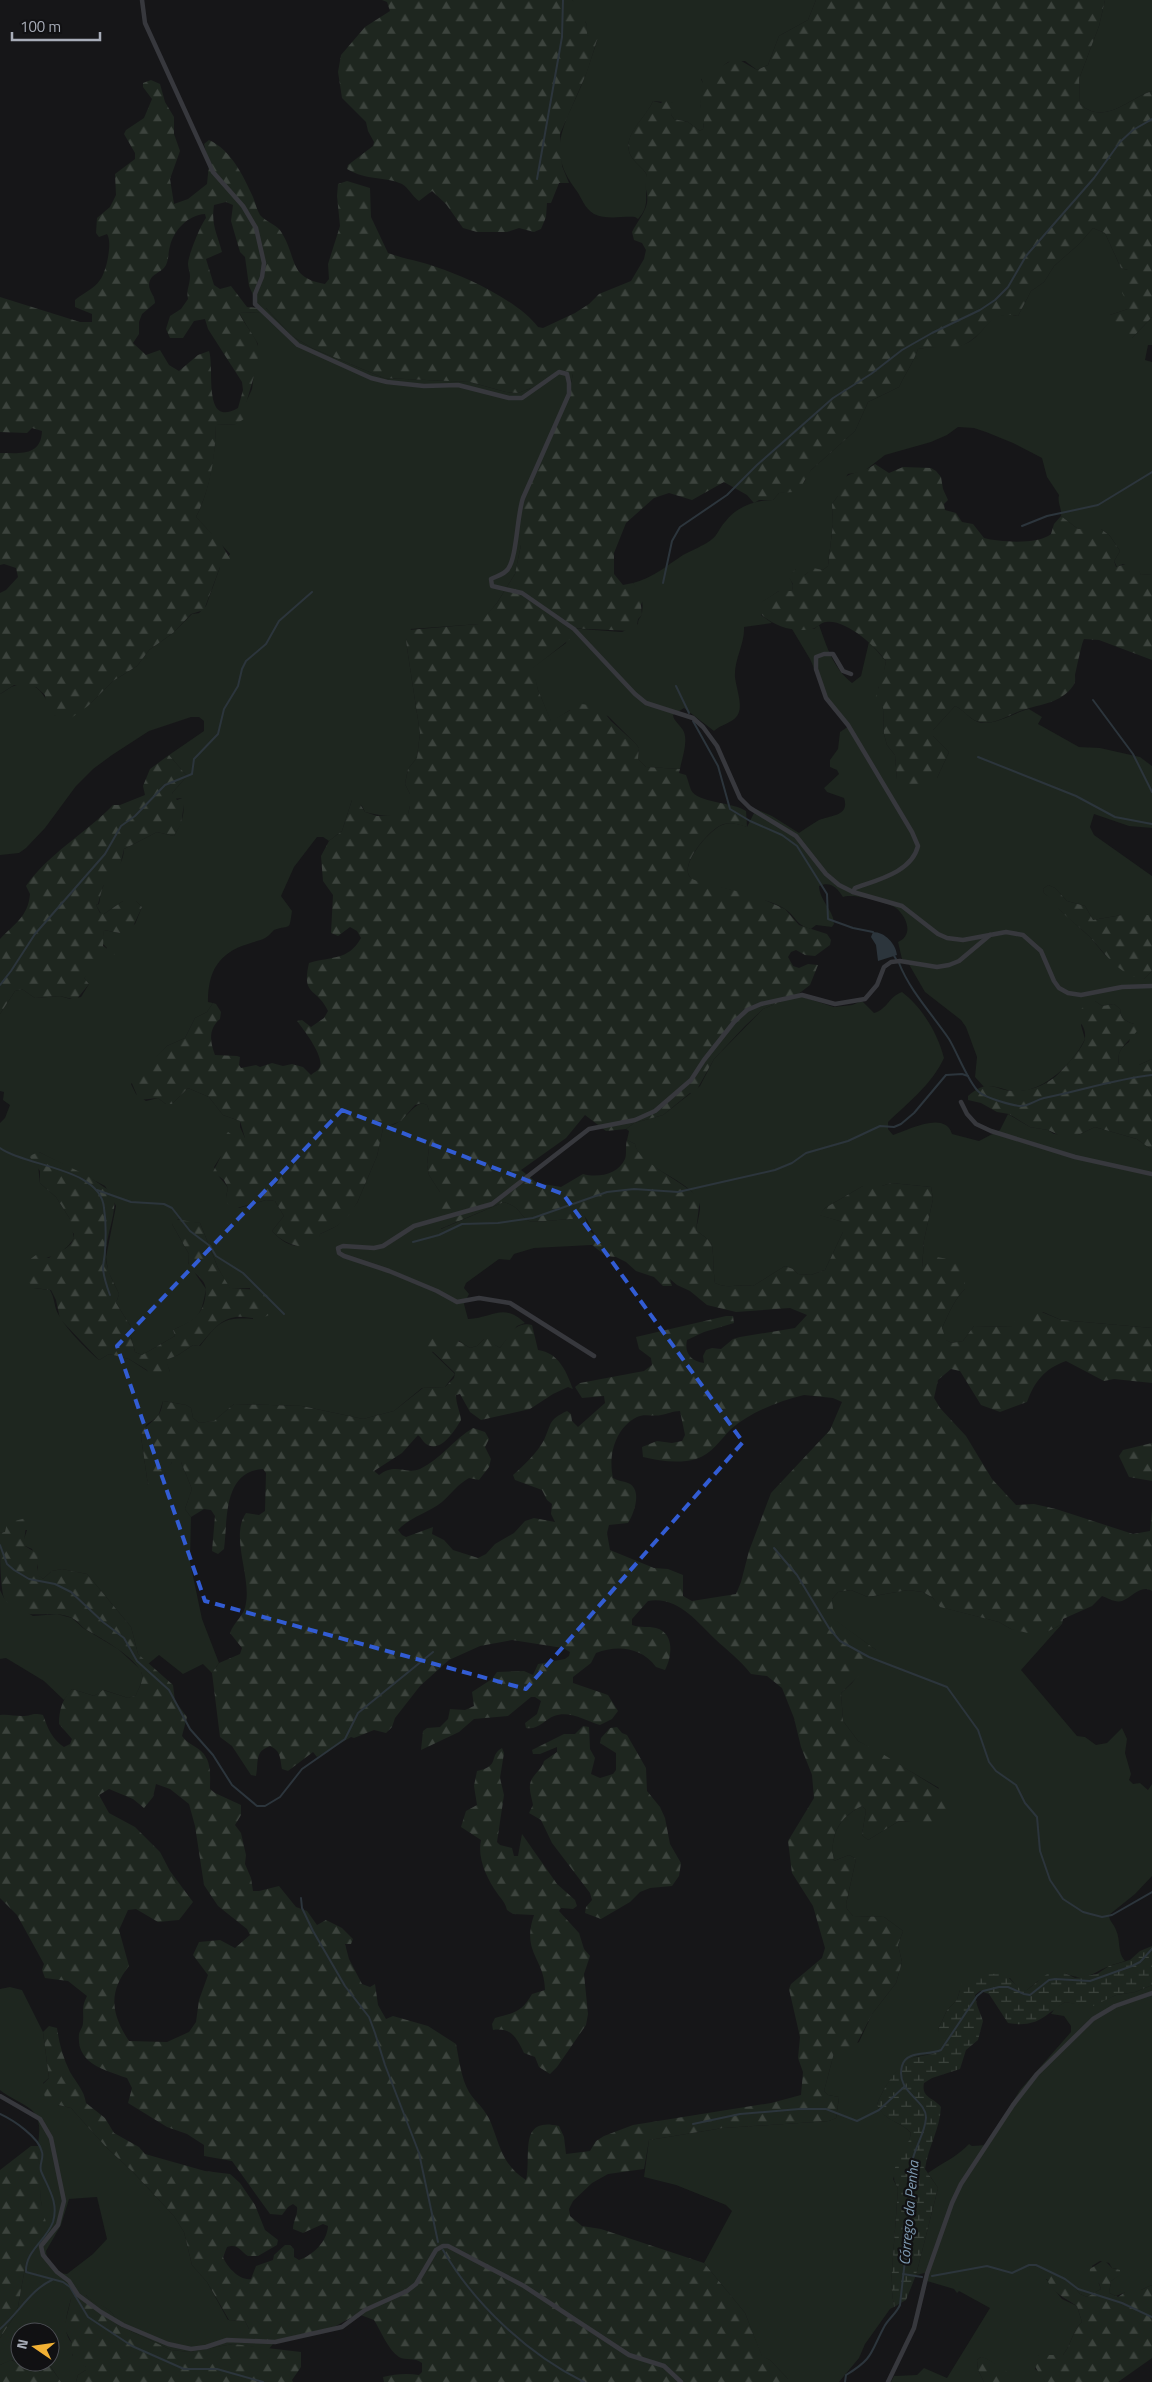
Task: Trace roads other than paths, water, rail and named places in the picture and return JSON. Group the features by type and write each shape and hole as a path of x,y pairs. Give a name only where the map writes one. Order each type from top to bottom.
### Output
{"street":[{"path":"142,0 144,23 209,164 218,180 247,212 256,228 264,263 255,304 298,345 371,378 387,382 424,386 458,385 509,398 522,398 559,372 566,374 569,382 569,394 518,512 511,564 505,572 491,579 492,586 522,593 574,629 634,694 646,703 693,718 703,727 717,746 740,798 750,808 796,836 826,874 839,885 853,892 902,906 947,938 963,940 1010,932 1026,937 1041,951 1059,988 1068,994 1081,996 1122,987 1152,986"},
{"path":"851,674 843,671 833,654 824,654 816,657 816,668 826,698 848,725 912,832 918,846 914,858 906,866 855,888 853,892"},
{"path":"594,1356 510,1303 479,1298 457,1302 437,1290 344,1256 339,1252 338,1248 343,1246 374,1248 383,1246 414,1226 492,1204 589,1130 634,1120 655,1111 691,1080 734,1022 747,1010 760,1004 802,996 838,1004 865,999 877,985 884,967 891,962 900,961 937,967 949,965 959,961 991,934"},
{"path":"961,1102 967,1114 976,1124 991,1131 1075,1157 1152,1174"},
{"path":"888,2382 914,2328 927,2274 952,2203 961,2184 1013,2105 1037,2074 1093,2019 1115,2006 1152,1993"},
{"path":"0,2096 40,2119 51,2138 64,2201 58,2225 41,2246 41,2251 57,2272 69,2281 87,2302 123,2325 168,2344 191,2349 206,2347 226,2340 266,2343 342,2326 365,2310 407,2292 416,2284 436,2250 448,2246 524,2286 629,2355 664,2366 681,2382"}],"waterway":[{"path":"537,179 562,37 563,0"},
{"path":"663,583 672,541 680,527 727,495 757,465 833,398 871,374 902,350 980,310 995,300 1008,287 1026,256 1094,178 1120,142 1133,130 1152,119"},
{"path":"1022,526 1047,516 1098,505 1152,472"},
{"path":"0,985 35,934 105,854 121,826 135,816 165,785 192,774 194,759 218,734 224,709 238,686 246,661 266,644 279,621 312,592"},
{"path":"676,686 689,713"},
{"path":"1093,700 1133,754 1152,792"},
{"path":"693,721 718,766 730,809 750,821 782,835 797,846 827,894 828,919 853,928 873,932"},
{"path":"978,757 1076,796 1115,817 1152,824"},
{"path":"893,954 896,959"},
{"path":"899,963 915,993 949,1039 971,1082 979,1092 987,1097 1022,1106 1044,1098 1125,1079 1152,1075"},
{"path":"413,1242 439,1235 462,1224 498,1223 533,1218 607,1192 634,1189 678,1192 775,1170 792,1163 806,1153 848,1141 880,1126 894,1127 901,1124 914,1113 946,1075 962,1074 968,1076"},
{"path":"0,1148 27,1160 77,1176 90,1184 100,1195 104,1208 105,1223 103,1269 110,1295"},
{"path":"97,1190 131,1202 164,1204 172,1208 190,1231 210,1246 216,1256 243,1273 284,1314"},
{"path":"0,1545 7,1564 14,1570 29,1579 55,1584 71,1592 103,1622 124,1638 137,1661 169,1690 190,1729 213,1755 232,1785 257,1806 265,1806 280,1797 302,1769 345,1739 358,1713 433,1652"},
{"path":"774,1548 797,1575 829,1628 840,1641 869,1657 947,1687 978,1730 989,1762 996,1771 1016,1785 1025,1803 1037,1817 1040,1851 1050,1880 1063,1899 1083,1912 1102,1917 1112,1915 1152,1892"},
{"path":"301,1898 302,1908 313,1931 345,1986 369,2017 385,2065 419,2153 438,2242"},
{"name":"Córrego da Penha","path":"845,2382 846,2375 867,2359 886,2324 900,2305 912,2192 911,2166 926,2118 922,2106 903,2083 901,2075 904,2061 913,2055 941,2050 977,1996 983,1991 1008,1987 1030,1995 1049,1980 1090,1981 1140,1962 1152,1949"},
{"path":"693,2124 740,2114 799,2109 826,2109 857,2121 879,2110 905,2086"},
{"path":"0,2114 25,2130 40,2146 42,2154 41,2171 55,2208 50,2229 32,2252 26,2272 63,2282 70,2287 88,2317 132,2346 184,2369 217,2369 263,2382"},
{"path":"443,2250 470,2289 504,2326 543,2357 563,2371 584,2382"},
{"path":"932,2276 987,2266 1012,2273 1029,2265 1036,2265 1065,2279 1078,2289 1122,2303 1152,2317"},
{"path":"903,2274 922,2277"},
{"path":"0,2329 37,2290 52,2280"}]}
